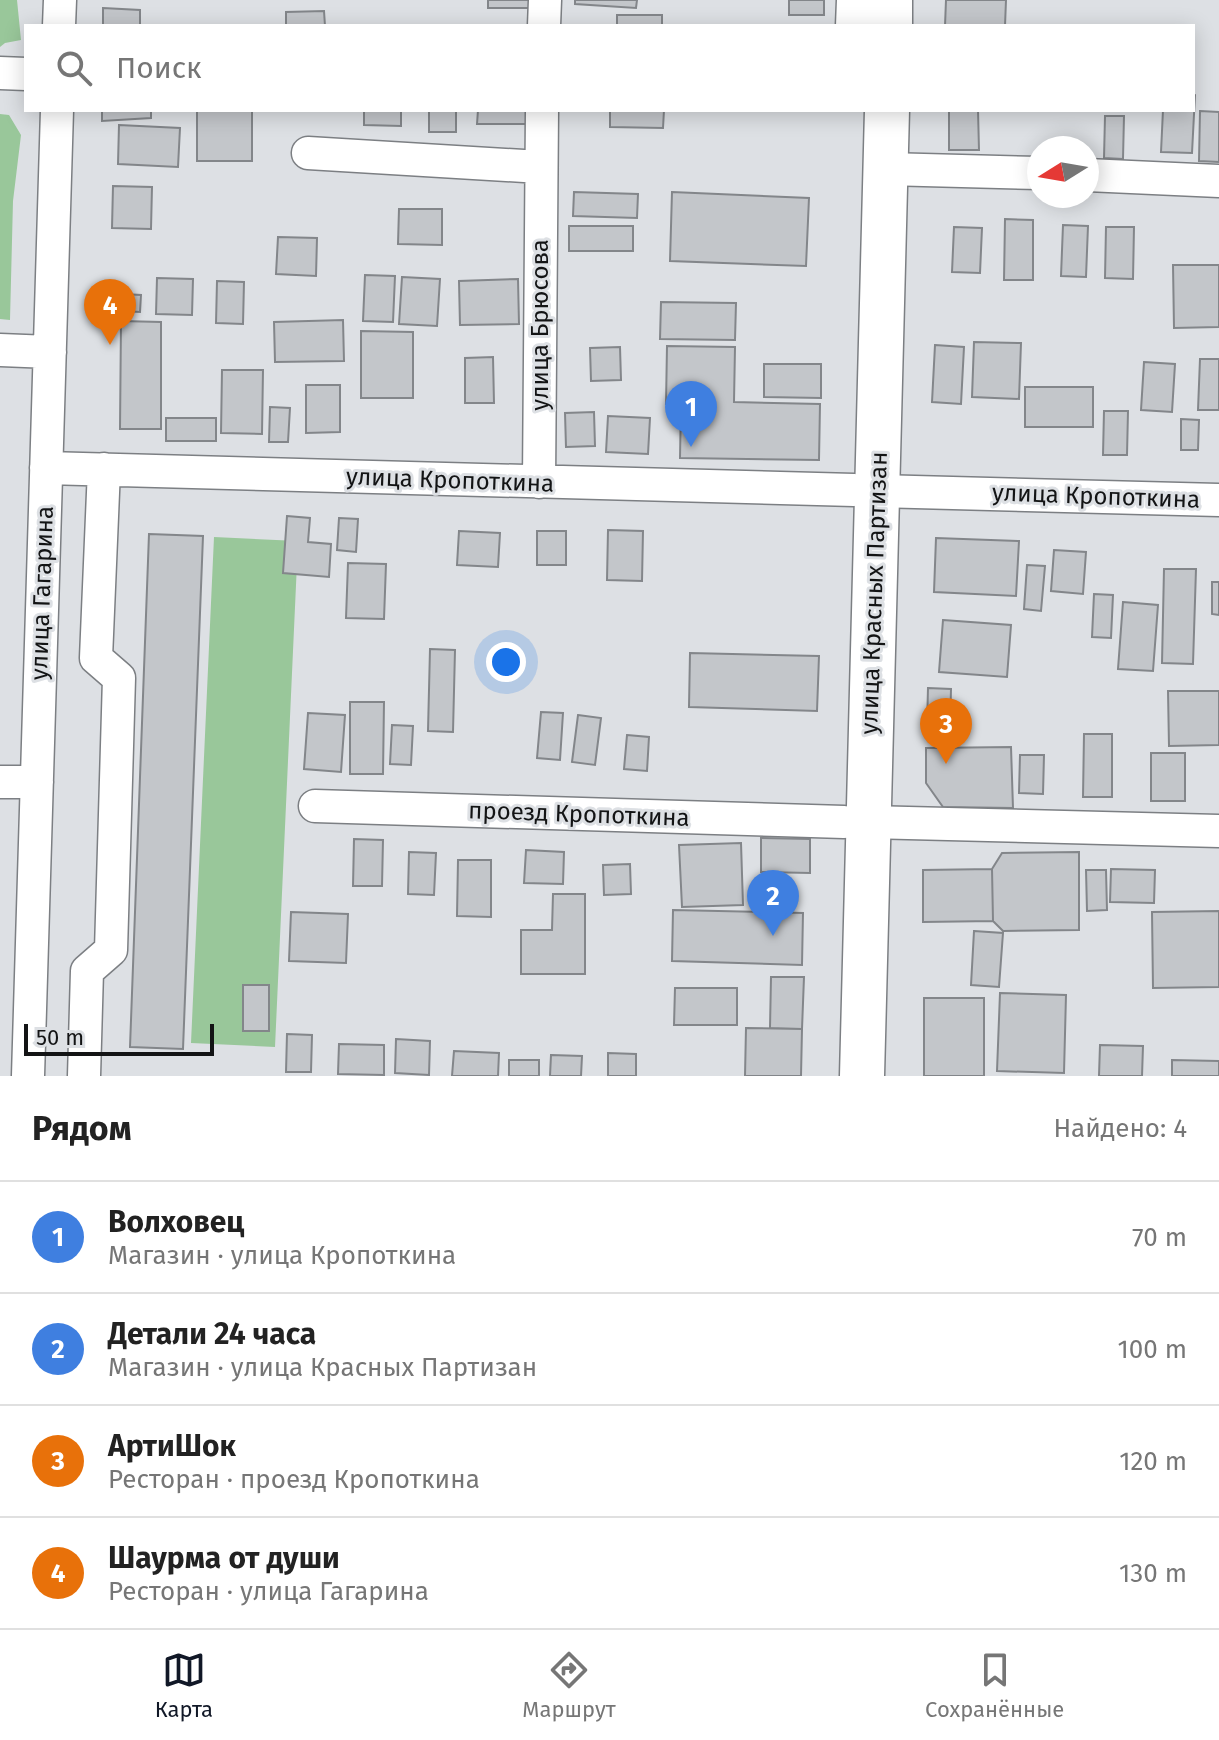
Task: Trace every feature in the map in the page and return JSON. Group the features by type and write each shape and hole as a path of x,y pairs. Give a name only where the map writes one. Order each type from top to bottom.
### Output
{"highway":[{"path":"858,24 859,0"},
{"path":"890,0 890,24"},
{"name":"улица Красных Партизан","path":"857,112 866,490"},
{"name":"улица Красных Партизан","path":"837,1076 856,822 866,490 887,112"},
{"name":"улица Красных Партизан","path":"856,822 862,1076"}],"street":[{"path":"59,24 60,0"},
{"path":"544,24 545,0"},
{"path":"0,73 24,74"},
{"name":"улица Гагарина","path":"28,1076 57,112"},
{"name":"улица Брюсова","path":"539,482 542,112"},
{"path":"308,153 540,167"},
{"path":"886,169 1027,173"},
{"path":"1099,176 1219,181"},
{"path":"0,350 50,352"},
{"name":"улица Кропоткина","path":"46,468 1219,500"},
{"path":"84,1076 87,971 111,950 112,934 119,678 96,658 104,469"},
{"path":"0,782 37,782"},
{"name":"проезд Кропоткина","path":"315,806 1219,831"}],"green space":[{"path":"0,0 17,0 21,40 0,47"},
{"path":"0,114 9,115 21,135 13,201 10,320 0,319"},
{"path":"214,537 298,541 275,1047 191,1043"}],"building":[{"path":"488,0 529,0 529,8 488,8"},
{"path":"575,0 637,0 636,8 575,4"},
{"path":"789,0 824,0 824,15 789,15"},
{"path":"946,0 1006,0 1005,24 945,24"},
{"path":"103,8 140,10 140,24 103,24"},
{"path":"324,11 325,24 286,24 286,12"},
{"path":"617,15 662,15 662,24 617,24"},
{"path":"1200,111 1219,112 1219,162 1199,161"},
{"path":"102,112 151,112 151,118 102,121"},
{"path":"197,112 252,112 252,161 197,161"},
{"path":"364,112 401,112 401,126 364,125"},
{"path":"429,112 456,112 456,132 429,132"},
{"path":"478,112 526,112 526,124 477,124"},
{"path":"610,112 664,112 663,128 610,127"},
{"path":"949,112 978,112 979,150 949,150"},
{"path":"1163,112 1194,112 1192,153 1161,152"},
{"path":"1105,116 1124,116 1123,159 1104,158"},
{"path":"119,125 180,128 178,167 118,164"},
{"path":"113,186 152,187 151,229 112,228"},
{"path":"574,192 638,194 637,218 573,216"},
{"path":"672,192 809,198 806,266 670,261"},
{"path":"399,209 442,209 442,245 398,244"},
{"path":"1005,219 1033,220 1033,280 1004,280"},
{"path":"1063,225 1088,226 1086,277 1061,276"},
{"path":"569,226 633,226 633,251 569,251"},
{"path":"954,227 982,228 980,273 952,272"},
{"path":"1106,227 1134,227 1133,279 1105,278"},
{"path":"278,237 317,238 316,276 276,274"},
{"path":"1173,265 1219,265 1219,327 1174,328"},
{"path":"365,275 395,276 393,322 363,321"},
{"path":"402,277 440,279 437,326 399,324"},
{"path":"157,278 193,279 192,315 156,314"},
{"path":"518,279 519,324 460,325 459,281"},
{"path":"217,281 244,282 243,324 216,323"},
{"path":"103,293 141,295 140,312 102,310"},
{"path":"661,302 736,303 735,340 660,339"},
{"path":"343,320 344,361 275,362 274,322"},
{"path":"121,321 161,322 161,429 120,429"},
{"path":"361,331 413,332 413,398 361,398"},
{"path":"974,342 1021,343 1019,399 972,397"},
{"path":"935,345 964,347 961,404 932,402"},
{"path":"667,346 735,347 734,402 820,404 819,460 680,458 681,404 666,404"},
{"path":"620,347 621,380 591,381 590,348"},
{"path":"493,357 494,403 465,403 465,358"},
{"path":"1200,359 1219,359 1219,410 1198,410"},
{"path":"1144,362 1175,364 1172,412 1141,410"},
{"path":"764,364 821,364 821,398 764,397"},
{"path":"222,370 263,370 262,434 221,433"},
{"path":"306,385 340,385 340,432 306,433"},
{"path":"1025,387 1093,387 1093,427 1025,427"},
{"path":"270,407 290,408 288,442 269,442"},
{"path":"1104,411 1128,411 1127,455 1103,455"},
{"path":"594,412 595,446 566,447 565,413"},
{"path":"608,416 650,418 648,454 606,452"},
{"path":"166,418 216,418 216,441 166,441"},
{"path":"1181,419 1199,420 1198,450 1181,450"},
{"path":"287,516 310,518 308,542 331,544 329,577 283,573"},
{"path":"339,518 358,519 356,552 337,550"},
{"path":"608,530 643,531 642,581 607,580"},
{"path":"459,531 500,533 498,567 457,565"},
{"path":"537,531 566,531 566,565 537,565"},
{"path":"149,534 203,536 183,1049 130,1047"},
{"path":"936,538 1019,541 1016,596 934,592"},
{"path":"1054,550 1086,552 1083,594 1051,591"},
{"path":"348,563 386,564 384,619 346,618"},
{"path":"1027,565 1045,566 1041,611 1024,609"},
{"path":"1164,569 1196,569 1193,664 1162,663"},
{"path":"1212,582 1219,582 1219,615 1212,614"},
{"path":"1094,594 1113,595 1111,638 1092,637"},
{"path":"1123,602 1158,605 1153,671 1118,669"},
{"path":"943,620 1011,625 1007,677 939,672"},
{"path":"430,649 455,650 453,732 428,731"},
{"path":"690,653 819,656 817,711 689,707"},
{"path":"928,688 951,689 950,727 927,726"},
{"path":"1168,691 1219,691 1219,745 1169,746"},
{"path":"350,702 384,702 383,774 350,774"},
{"path":"541,712 563,713 560,760 537,758"},
{"path":"308,713 345,715 341,772 304,769"},
{"path":"578,715 601,718 595,765 572,762"},
{"path":"392,725 413,726 411,765 390,764"},
{"path":"1084,734 1112,734 1112,797 1083,797"},
{"path":"627,735 649,737 647,771 624,769"},
{"path":"1011,747 1013,808 943,807 926,783 926,748"},
{"path":"1151,753 1185,753 1185,801 1151,801"},
{"path":"1020,755 1044,755 1043,794 1019,793"},
{"path":"761,838 810,839 810,873 761,872"},
{"path":"354,839 383,840 382,886 353,886"},
{"path":"741,843 743,905 682,907 679,845"},
{"path":"526,850 564,852 563,884 524,883"},
{"path":"409,852 436,853 434,895 408,894"},
{"path":"1079,852 1079,930 1003,931 993,921 992,869 1002,853"},
{"path":"458,860 491,860 491,917 457,916"},
{"path":"630,864 631,894 604,895 603,865"},
{"path":"992,869 993,921 923,922 923,870"},
{"path":"1111,869 1155,870 1154,903 1110,902"},
{"path":"1086,870 1106,870 1107,910 1087,911"},
{"path":"553,894 585,894 585,974 521,974 521,930 552,930"},
{"path":"673,910 803,913 802,965 672,961"},
{"path":"1219,911 1219,987 1153,988 1152,912"},
{"path":"291,912 348,914 346,963 289,961"},
{"path":"974,931 1003,933 999,987 971,985"},
{"path":"771,977 804,977 802,1029 770,1028"},
{"path":"243,985 269,985 269,1031 243,1031"},
{"path":"675,988 737,988 737,1025 674,1025"},
{"path":"1000,993 1066,995 1064,1073 997,1071"},
{"path":"924,998 984,998 984,1076 924,1076"},
{"path":"746,1028 802,1029 801,1076 745,1076"},
{"path":"287,1034 312,1035 311,1072 286,1072"},
{"path":"396,1039 430,1041 429,1075 395,1073"},
{"path":"339,1044 384,1045 384,1075 338,1074"},
{"path":"1100,1045 1143,1046 1142,1076 1099,1076"},
{"path":"454,1051 499,1053 498,1076 452,1076"},
{"path":"608,1053 636,1054 636,1076 608,1076"},
{"path":"551,1055 582,1056 581,1076 550,1076"},
{"path":"509,1060 539,1060 539,1076 509,1076"},
{"path":"1172,1060 1219,1061 1219,1076 1172,1076"}],"place":[{"name":"Шаурма от души","path":"110,345"},
{"name":"Волховец","path":"691,447"},
{"name":"АртиШок","path":"946,764"},
{"name":"Детали 24 часа","path":"773,936"}]}
